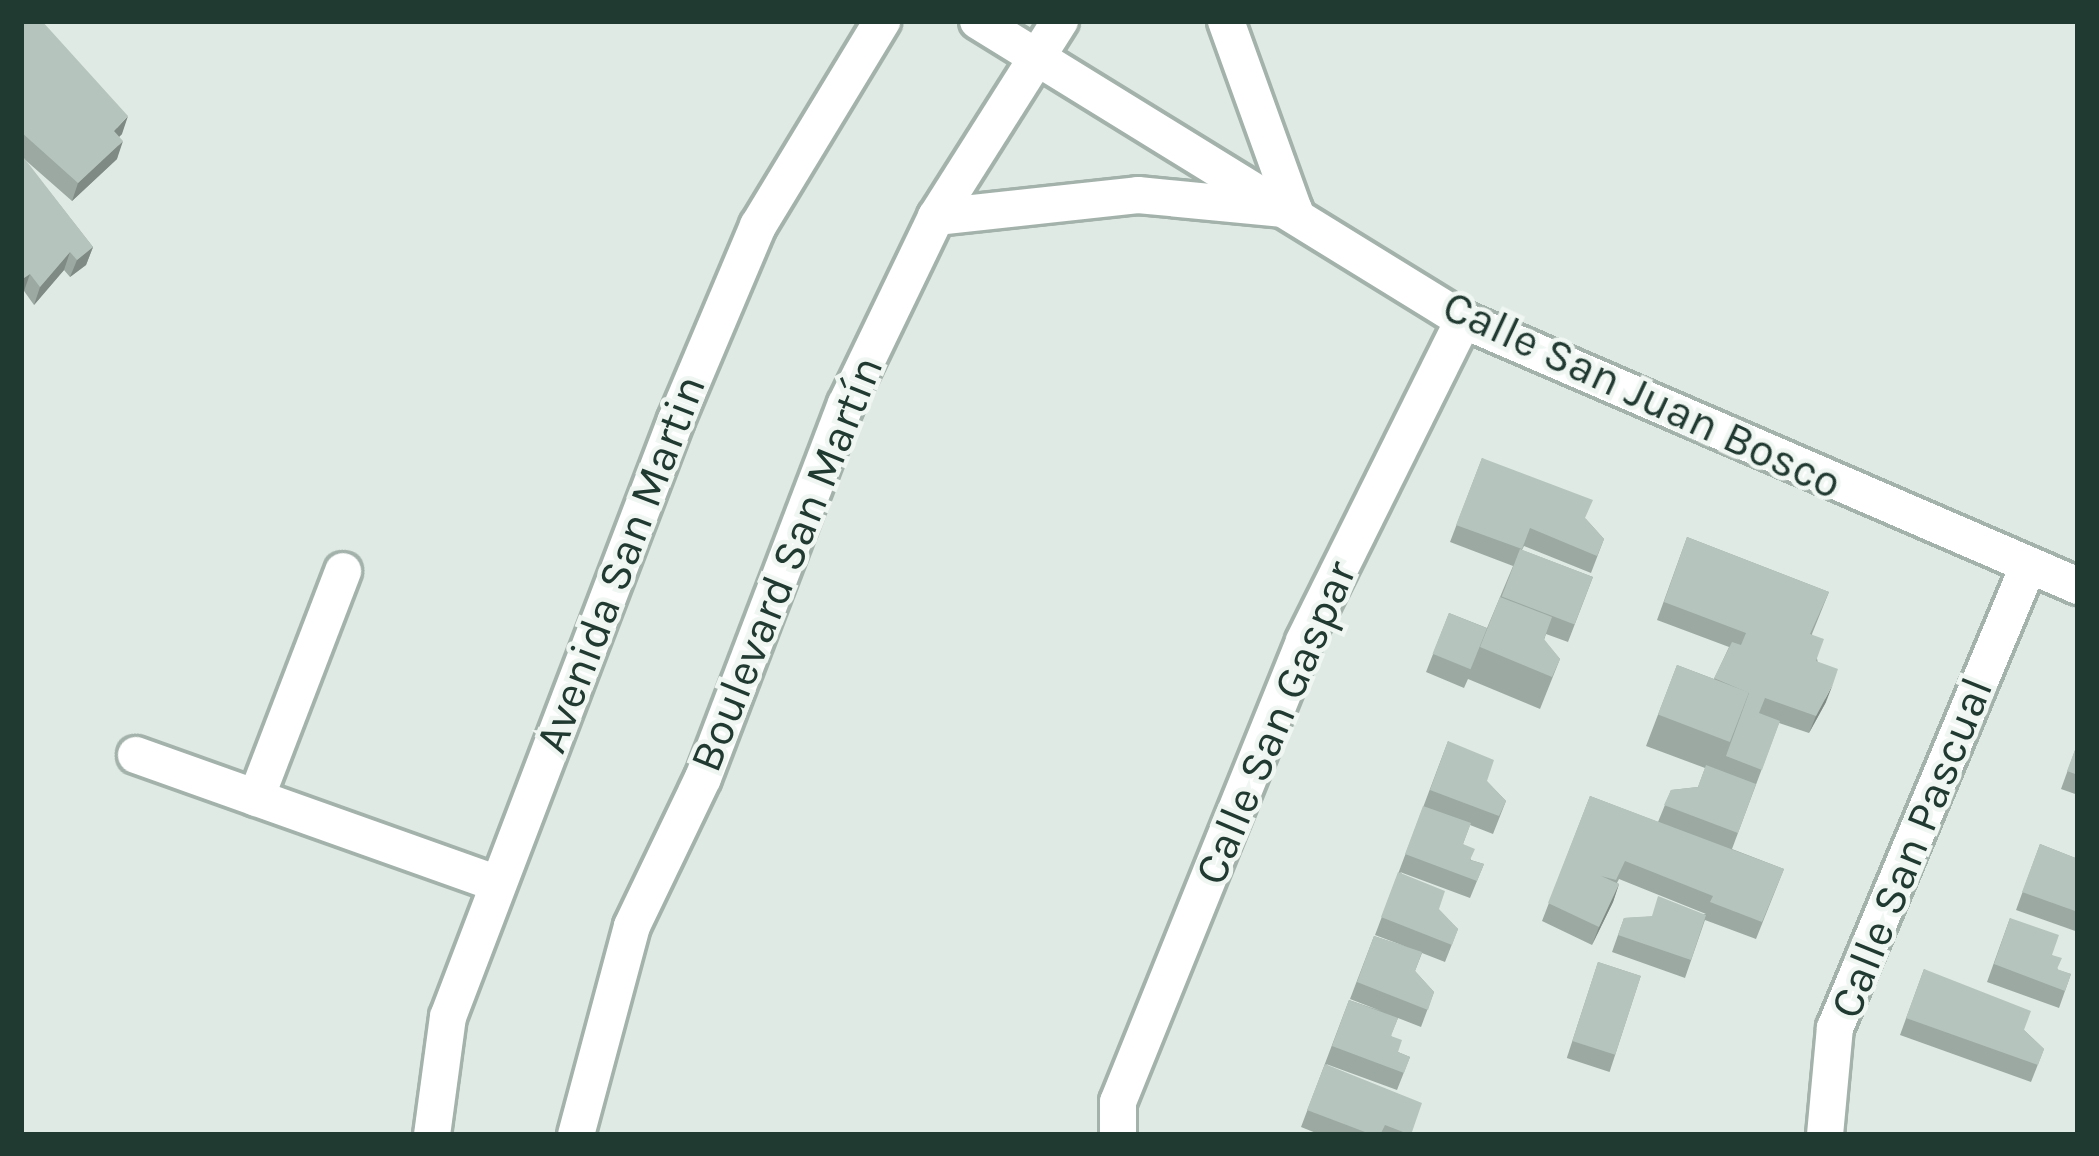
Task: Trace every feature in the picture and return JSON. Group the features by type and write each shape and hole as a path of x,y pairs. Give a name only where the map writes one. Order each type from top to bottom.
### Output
{"street":[{"name":"Avenida San Martin","path":"432,1135 448,1016 758,226 882,21"},
{"name":"Calle San Juan Bosco","path":"979,21 1032,59 1294,210 1463,320 2027,568 2078,586"},
{"name":"Boulevard San Martín","path":"576,1135 632,926 703,778 846,404 935,217 1060,21"},
{"path":"935,217 1138,195 1294,210 1226,21"},
{"name":"Calle San Gaspar","path":"1118,1135 1118,1102 1304,640 1463,320"},
{"name":"Calle San Pascual","path":"1825,1135 1835,1028 2027,568"},
{"path":"256,798 343,571"},
{"path":"136,755 498,884"}],"building":[{"path":"22,21 42,21 128,116 114,131 123,141 78,183 21,132"},
{"path":"21,154 93,247 77,260 70,252 40,287 30,274 21,275"},
{"path":"1482,458 1593,500 1585,518 1604,539 1597,556 1530,528 1522,549 1456,525"},
{"path":"1687,537 1829,592 1810,634 1824,639 1816,661 1838,669 1833,684 1816,716 1765,698 1759,713 1780,721 1762,770 1726,756 1749,693 1714,678 1732,642 1741,645 1746,633 1664,602"},
{"path":"1520,549 1593,577 1575,625 1502,597"},
{"path":"1500,597 1552,617 1544,639 1560,659 1552,677 1480,647"},
{"path":"1449,613 1487,628 1471,669 1433,654"},
{"path":"1677,665 1749,693 1730,742 1658,714"},
{"path":"1448,741 1494,760 1487,781 1506,801 1499,816 1430,790"},
{"path":"2078,742 2078,775 2067,771"},
{"path":"1706,765 1756,784 1738,833 1664,805 1671,790 1698,787"},
{"path":"1590,796 1784,869 1762,922 1710,902 1713,896 1625,861 1616,880 1601,876 1619,884 1599,927 1548,903"},
{"path":"1423,806 1471,823 1463,844 1475,849 1470,860 1484,864 1477,881 1405,854"},
{"path":"2040,844 2078,859 2078,912 2022,892"},
{"path":"1398,872 1445,891 1439,909 1458,929 1452,945 1381,917"},
{"path":"1658,896 1706,915 1691,960 1618,935 1624,918 1652,916"},
{"path":"2010,918 2059,935 2052,955 2062,958 2057,969 2071,974 2065,991 1994,964"},
{"path":"1374,936 1422,952 1415,971 1434,992 1428,1010 1357,982"},
{"path":"1598,962 1641,976 1615,1055 1572,1041"},
{"path":"1924,969 2031,1011 2024,1030 2044,1049 2038,1065 1906,1018"},
{"path":"1349,1000 1398,1018 1391,1036 1402,1040 1398,1052 1410,1057 1404,1073 1332,1046"},
{"path":"1325,1064 1422,1103 1411,1135 1385,1125 1380,1135 1373,1135 1307,1110"}]}
